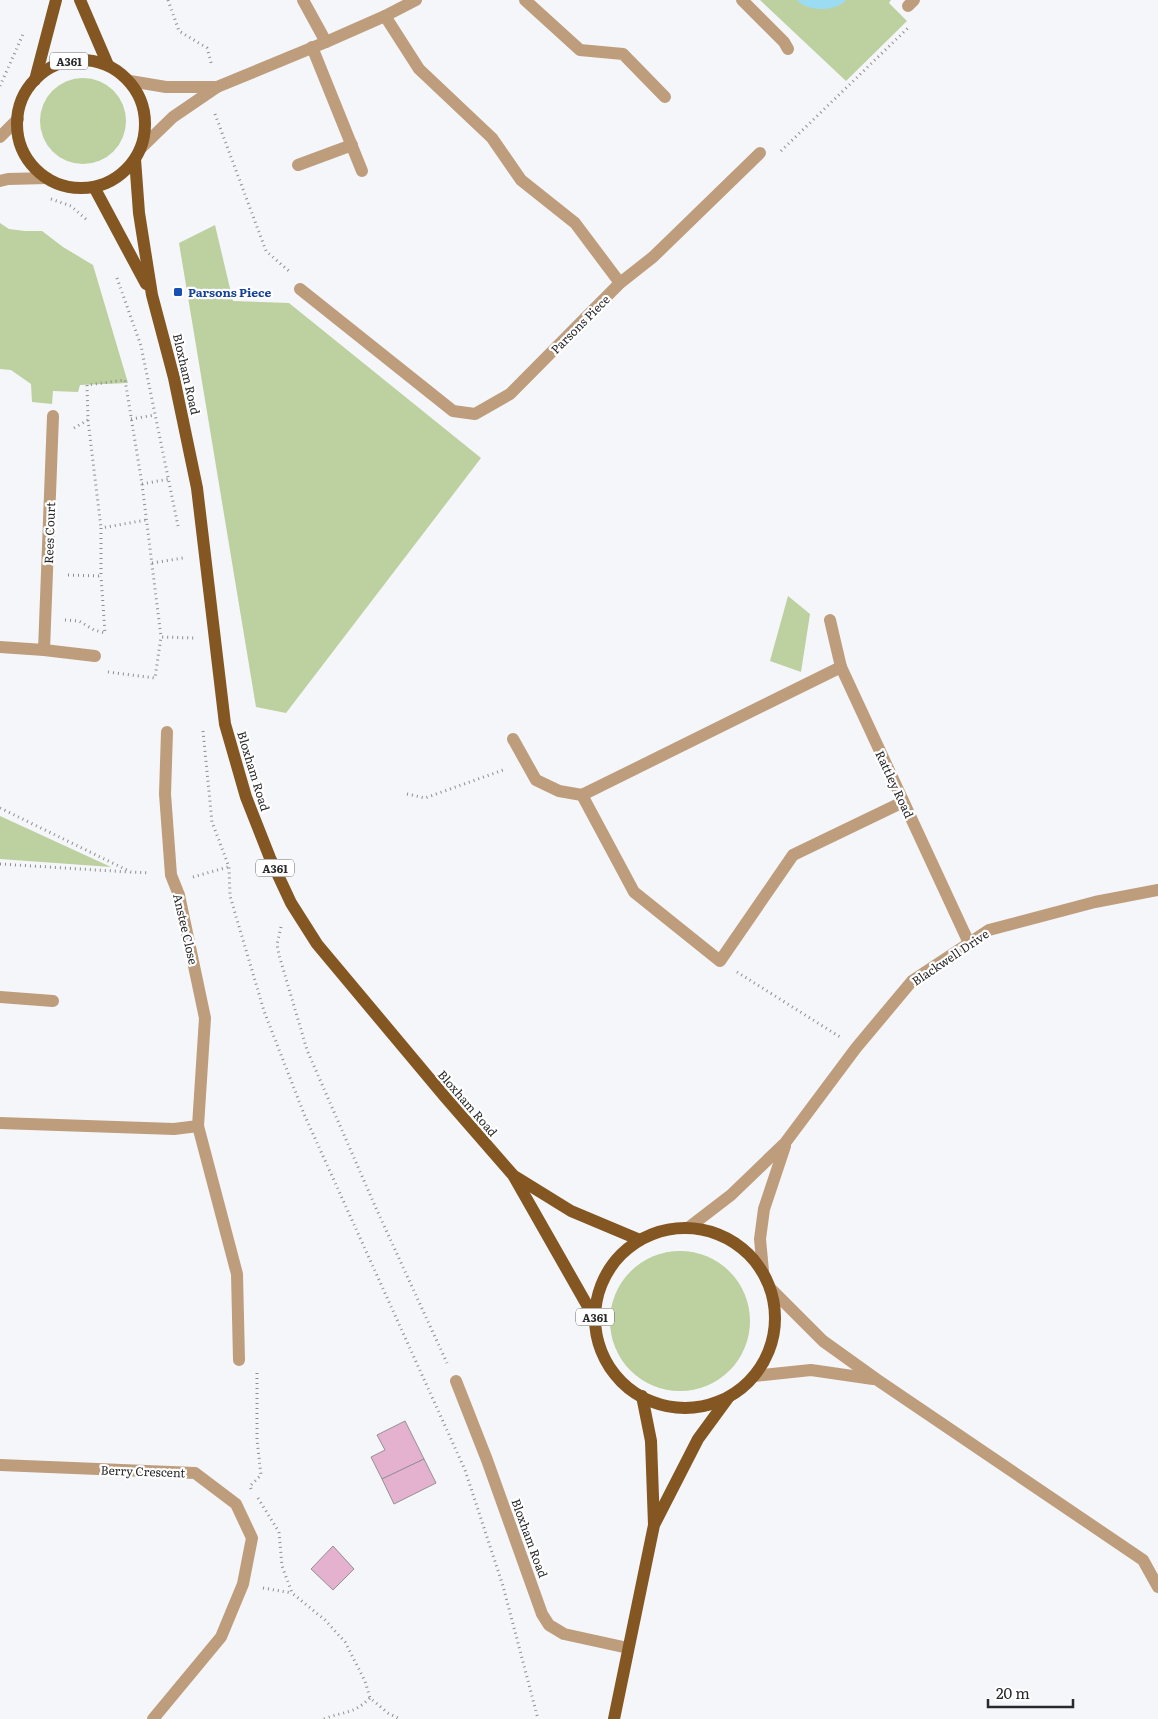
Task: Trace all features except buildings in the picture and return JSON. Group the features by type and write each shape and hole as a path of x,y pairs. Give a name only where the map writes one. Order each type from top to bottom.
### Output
{"main road":[{"name":"Bloxham Road","path":"35,80 56,0"},
{"name":"A361","path":"80,0 108,65"},
{"name":"Bloxham Road","path":"138,154 117,177 94,187 70,187 47,178 30,163 20,142 18,120 23,98 35,80 50,67 69,61 89,60 108,65 130,81 139,96 145,114 145,132 138,154 139,213 152,295 174,378 197,488 225,724 246,797 270,858 291,903 317,944 513,1175 595,1319"},
{"name":"Bloxham Road","path":"94,187 152,295"},
{"name":"Bloxham Road","path":"513,1175 571,1211 640,1240"},
{"name":"Bloxham Road","path":"654,1525 698,1438 731,1395 754,1376 770,1349 775,1319 771,1289 763,1271 749,1254 731,1240 711,1231 688,1228 666,1230 640,1240 624,1251 608,1271 598,1294 595,1319 598,1339 605,1359 616,1376 632,1391 655,1403 681,1408 707,1406 731,1395"},
{"name":"Bloxham Road","path":"614,1719 654,1525 651,1441 642,1396"}],"street":[{"path":"303,0 326,42"},
{"path":"138,154 173,117 217,87 326,42 416,0"},
{"path":"525,0 580,50 623,54 666,97"},
{"path":"742,0 784,42 788,49"},
{"path":"385,16 419,69 492,138 521,180 574,223 620,283"},
{"path":"312,48 362,171"},
{"path":"130,81 166,88 217,87"},
{"path":"0,137 18,120"},
{"path":"298,165 352,146"},
{"name":"Parsons Piece","path":"300,289 453,411 475,414 510,394 620,283 653,257 760,153"},
{"path":"0,181 47,178"},
{"name":"Rees Court","path":"44,650 53,416"},
{"name":"Rattley Road","path":"830,620 841,667 969,943"},
{"path":"0,648 44,650 95,656"},
{"path":"513,739 536,780 559,791 582,795 841,667"},
{"name":"Anstee Close","path":"167,732 165,794 171,875 179,895 205,1018 198,1126 237,1274 239,1360"},
{"path":"582,795 634,892 720,961 793,854 903,802"},
{"name":"Blackwell Drive","path":"688,1228 731,1195 785,1143 856,1048 912,980 989,930 1095,902 1158,890"},
{"path":"0,997 53,1001"},
{"path":"0,1123 174,1129 198,1126"},
{"name":"Blackwell Drive","path":"763,1271 760,1239 764,1209 785,1143"},
{"path":"771,1289 816,1335 876,1379 1142,1560 1158,1588"},
{"path":"754,1376 811,1370 876,1379"},
{"name":"Bloxham Road","path":"456,1382 487,1460 542,1614 549,1625 564,1634 628,1648"},
{"name":"Berry Crescent","path":"0,1465 195,1473 236,1504 252,1538 243,1584 221,1637 153,1719"}],"path":[{"path":"168,0 179,31 207,48 217,87 213,107 266,251 300,281 300,289"},
{"path":"781,151 916,21"},
{"path":"0,86 26,28"},
{"path":"45,618 79,621 94,630 105,633 101,576 101,528 88,420 87,385 126,380 142,484 161,637 155,678 99,671 95,656"},
{"path":"131,419 155,415"},
{"path":"52,439 88,420"},
{"path":"142,484 169,479"},
{"path":"101,528 146,520"},
{"path":"152,562 183,558"},
{"path":"47,574 101,576"},
{"path":"161,637 195,638"},
{"path":"407,794 425,798 526,762"},
{"path":"0,808 131,872"},
{"path":"0,864 192,877 229,867"},
{"path":"291,903 280,931 277,944 278,955 307,1050 375,1206 456,1382"},
{"path":"720,961 856,1048"},
{"path":"257,1364 257,1440 261,1475 250,1486 279,1532 282,1566 292,1593"},
{"path":"243,1584 292,1593 325,1620 345,1642 364,1680 370,1698 388,1713 400,1719"},
{"path":"324,1719 349,1713 362,1706 370,1698"}],"green space":[{"path":"760,0 891,0 889,3 907,21 846,81"},
{"path":"83,78 99,82 113,91 122,105 126,121 122,137 113,151 99,160 83,164 67,160 53,151 44,137 40,121 44,105 53,91 67,82"},
{"path":"0,223 9,229 42,231 63,247 93,265 128,383 80,385 78,392 53,391 52,404 32,402 31,384 11,370 0,369"},
{"path":"215,225 233,301 289,303 481,458 286,713 256,707 179,243"},
{"path":"788,596 810,614 801,672 770,661"},
{"path":"0,816 111,867 0,859"},
{"path":"680,1251 694,1252 707,1256 719,1262 730,1271 739,1282 745,1294 749,1307 749,1335 745,1348 739,1360 730,1371 719,1380 707,1386 694,1390 680,1391 666,1390 653,1386 641,1380 630,1371 621,1360 615,1348 611,1335 610,1321 611,1307 615,1294 621,1282 630,1271 641,1262 653,1256 666,1252"}],"water":[{"path":"797,0 846,0 836,7 822,9 807,7"}],"place":[{"name":"Parsons Piece","path":"178,292"}]}
